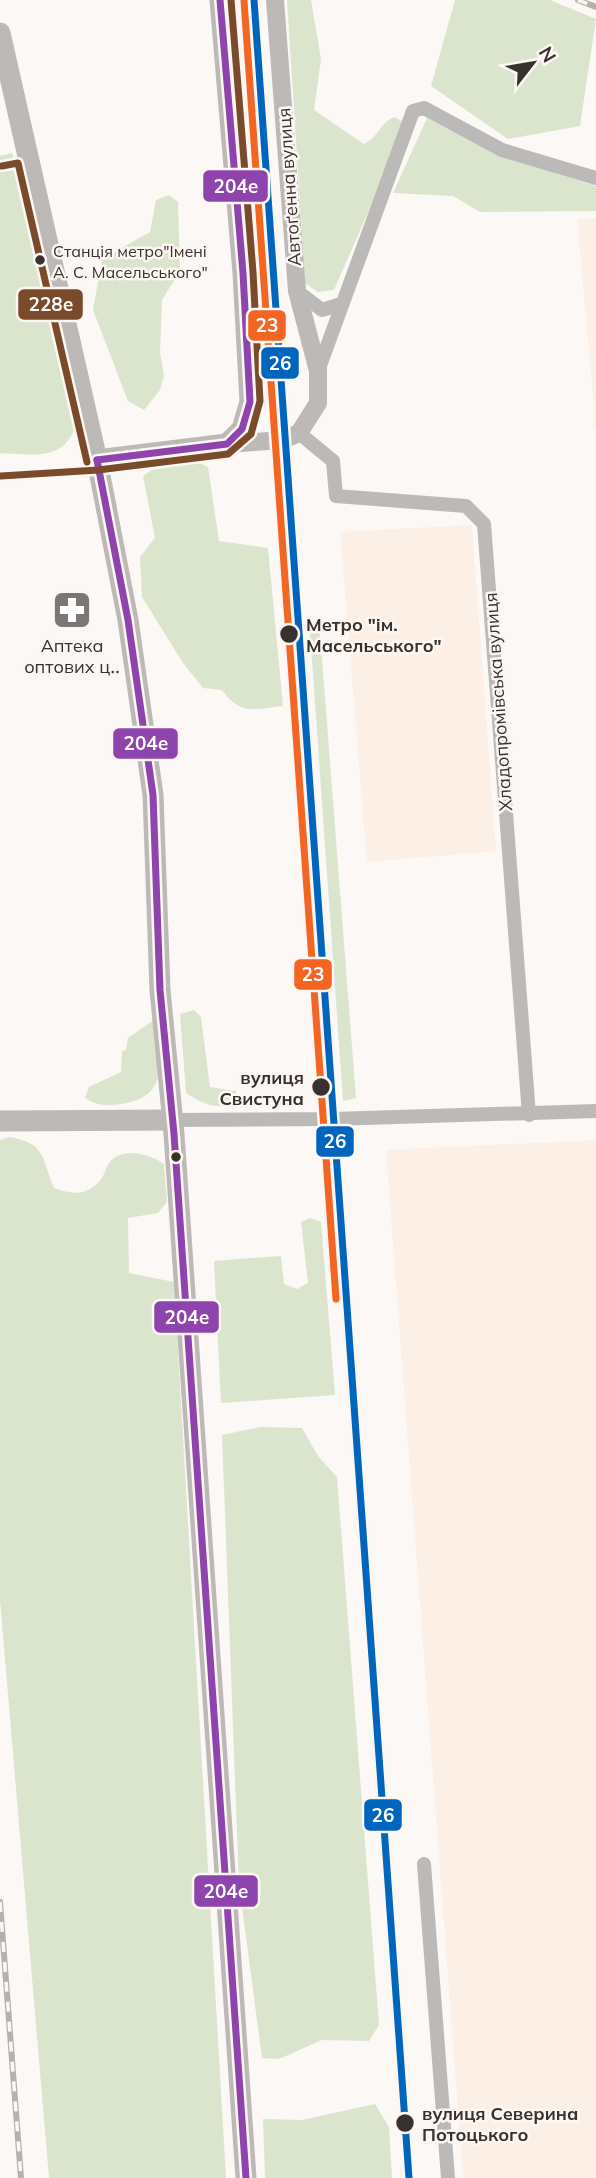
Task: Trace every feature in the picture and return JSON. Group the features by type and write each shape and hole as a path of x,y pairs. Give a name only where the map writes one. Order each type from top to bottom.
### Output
{"main road":[{"path":"97,460 227,444 242,429 250,402 243,273 220,0"},
{"path":"0,33 97,460 128,620 152,794 160,990 173,1119 246,2178"},
{"path":"0,1121 173,1119"}],"street":[{"name":"Автоґенна вулиця","path":"275,0 297,292 318,371"},
{"path":"227,444 283,440 299,433 318,403 318,371 413,111 424,108 502,150 596,178"},
{"path":"297,292 322,310 341,304"},
{"name":"Хладопромівська вулиця","path":"299,433 333,461 336,496 466,506 484,524 529,1115"},
{"path":"173,1119 529,1115 596,1111"},
{"path":"424,1864 448,2178"}],"shaded area":[{"path":"577,219 596,219 596,429"},
{"path":"472,525 496,851 367,862 340,532"},
{"path":"596,1140 596,2178 463,2178 386,1150"}],"green space":[{"path":"287,0 311,0 321,59 314,110 364,144 394,117 402,121 404,130 334,290 318,292 305,283"},
{"path":"455,0 550,0 596,19 580,126 508,139 431,86"},
{"path":"427,118 495,154 596,186 596,211 480,212 453,196 393,193"},
{"path":"12,153 20,174 75,428 62,446 45,454 0,453 0,156"},
{"path":"169,195 178,202 180,271 162,300 160,352 164,376 160,390 144,410 128,401 93,310 102,259 150,232 156,200"},
{"path":"198,462 208,467 219,541 268,548 283,706 248,709 235,704 222,690 203,688 183,663 142,597 140,557 155,538 143,476 152,470"},
{"path":"310,632 320,633 356,1098 343,1101"},
{"path":"194,1010 201,1017 210,1087 236,1091 238,1100 231,1104 211,1105 186,1093 180,1014"},
{"path":"154,1020 159,1073 156,1084 149,1093 117,1105 98,1104 85,1098 89,1087 121,1072 122,1051 126,1050 128,1038"},
{"path":"9,1137 30,1143 36,1148 44,1160 54,1188 68,1192 86,1191 97,1184 109,1163 121,1155 136,1153 164,1164 167,1202 158,1213 128,1218 129,1273 174,1282 226,2178 49,2178 0,1600 0,1140"},
{"path":"310,1218 321,1222 335,1395 221,1403 214,1261 281,1256 284,1284 297,1289 308,1283 301,1222"},
{"path":"260,1427 302,1428 318,1456 337,1477 379,2025 369,2041 322,2040 279,2059 262,2058 239,1885 222,1435"},
{"path":"375,2104 389,2127 392,2178 265,2178 263,2119 302,2120"}],"railway":[{"path":"578,0 596,7"},
{"path":"0,1902 21,2178"}],"transit line":[{"name":"204е","path":"97,460 227,444 242,429 250,402 243,273 220,0"},
{"name":"228е","path":"1,476 98,470 228,454 251,434 260,401 253,272 231,0"},
{"name":"26","path":"254,0 409,2178"},
{"name":"23","path":"244,1 336,1299"},
{"name":"228е","path":"2,166 18,163 87,462"},
{"name":"204е","path":"97,460 128,620 153,795 160,990 174,1134 246,2178"}],"place":[{"name":"Станція метро\"Імені А. С. Масельського\"","path":"40,260"},
{"name":"Аптека оптових ц‥","path":"72,610"},
{"name":"Метро \"ім. Масельського\"","path":"289,634"},
{"name":"вулиця Свистуна","path":"321,1087"},
{"name":"вулиця Северина Потоцького","path":"405,2123"}]}
